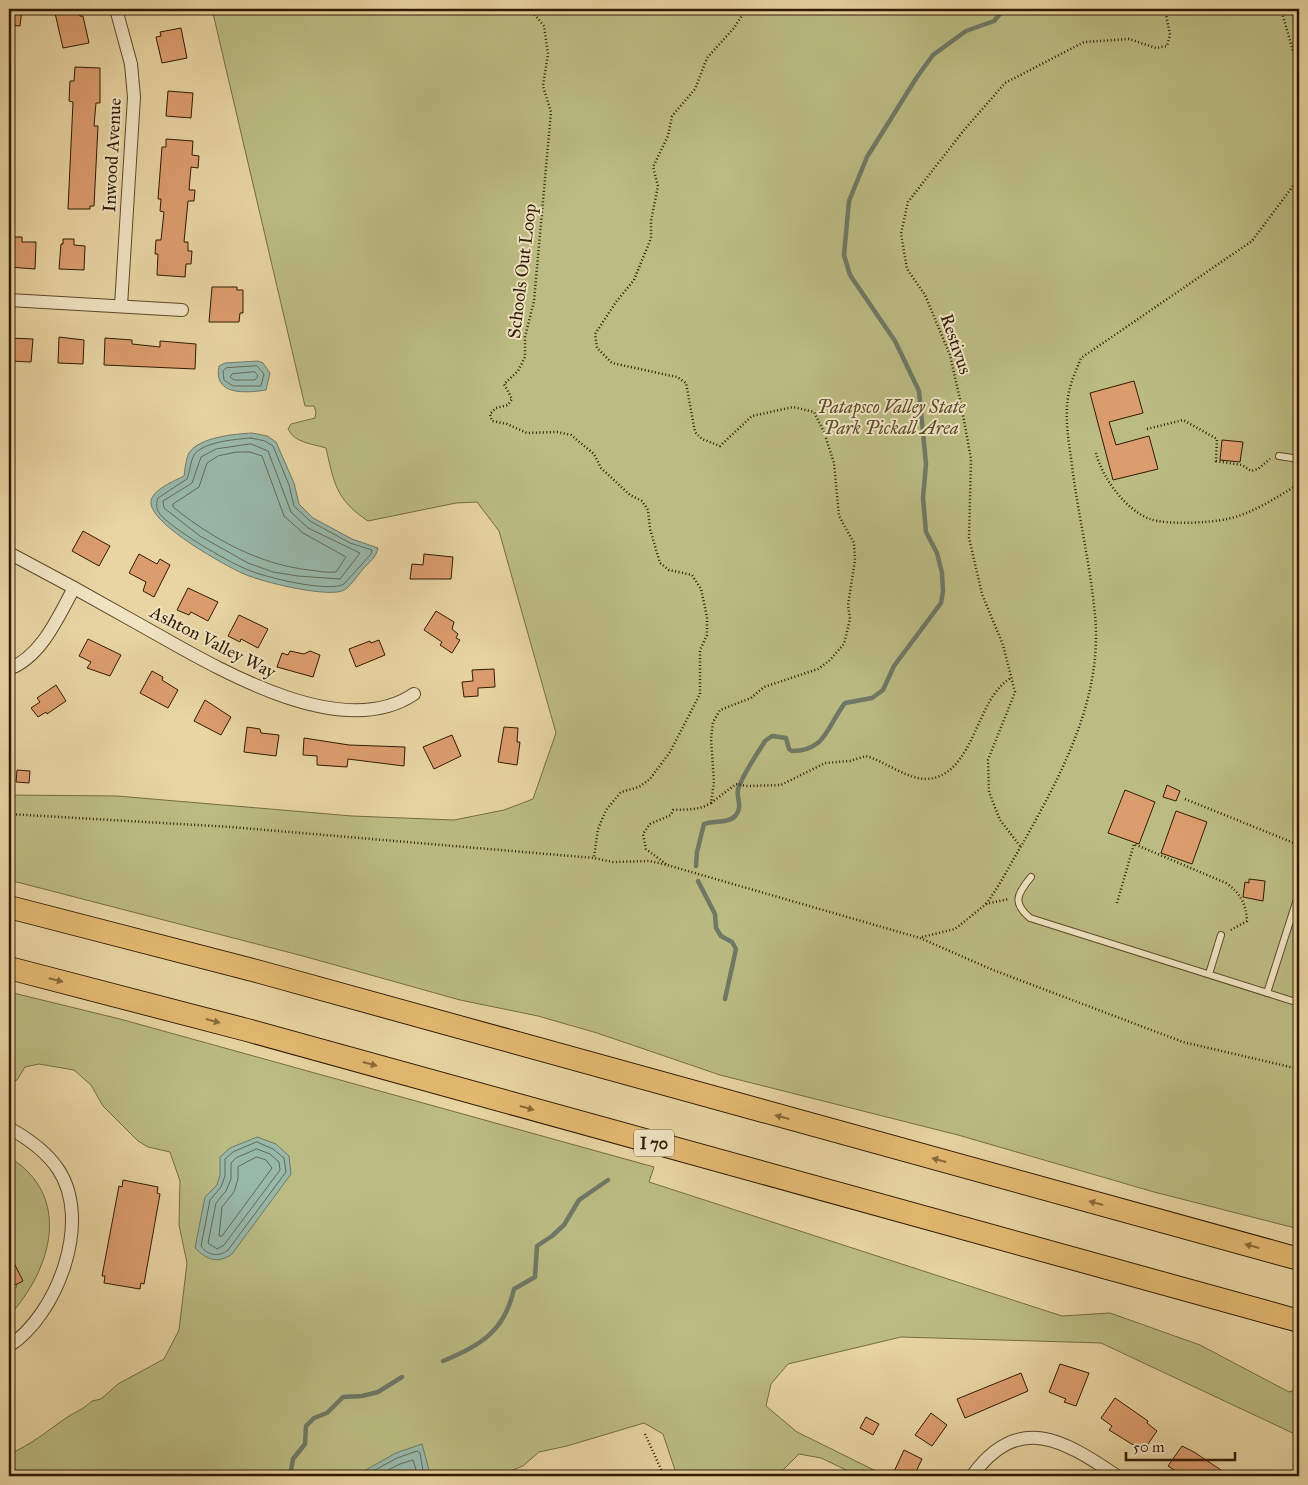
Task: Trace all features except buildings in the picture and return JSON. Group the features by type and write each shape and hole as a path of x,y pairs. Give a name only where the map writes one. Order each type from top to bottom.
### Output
{"highway":[{"path":"9,907 270,975 1299,1259"},
{"name":"I 70","path":"9,968 257,1033 1299,1321"}],"street":[{"name":"Inwood Avenue","path":"116,9 131,64 134,97 120,306"},
{"path":"9,300 182,310"},
{"name":"Ashton Valley Way","path":"9,552 220,670 254,686 289,698 337,708 374,710 402,702 414,694"},
{"path":"9,670 34,652 48,635 74,588"},
{"path":"9,1128 27,1139 58,1169 66,1186 72,1221 65,1263 50,1299 28,1330 9,1346"},
{"path":"972,1476 995,1449 1010,1441 1026,1438 1046,1439 1064,1443 1080,1451 1117,1476"}],"lane":[{"path":"1279,456 1299,458"},
{"path":"1031,877 1019,897 1020,910 1030,918 1299,1003"},
{"path":"1267,993 1299,893"},
{"path":"1209,974 1221,935"}],"path":[{"name":"Schools Out Loop","path":"530,9 544,26 548,54 543,86 550,112 534,301 525,337 525,357 518,371 504,384 512,400 508,405 496,408 490,414 492,421 507,424 528,433 557,432 571,435 594,454 601,468 648,510 650,529 660,563 669,570 692,575 697,581 707,617 707,635 700,650 700,694 670,752 650,779 639,787 621,792 606,810 598,829 594,858"},
{"path":"711,803 714,782 711,739 713,722 720,710 751,698 764,687 773,683 818,669 829,661 844,644 850,619 848,604 855,560 854,543 839,516 834,463 824,432 814,412 793,407 752,416 720,446 713,445 695,432 686,383 677,376 612,363 597,348 595,334 616,302 634,280 651,238 651,221 658,186 654,167 668,136 672,116 695,90 707,58 734,28 746,9"},
{"name":"Restivus","path":"1020,846 998,813 990,792 988,760 1015,692 1004,645 982,594 969,538 971,459 950,355 924,295 907,269 901,234 908,202 964,130 1005,84 1084,42 1129,39 1156,48 1167,46 1170,35 1165,9"},
{"path":"1281,9 1299,72"},
{"path":"920,938 956,929 986,904 1004,879 1056,781 1082,722 1091,687 1095,617 1079,523 1067,428 1068,398 1072,380 1081,358 1252,240 1299,178"},
{"path":"1147,429 1183,420 1191,423 1217,440 1216,461 1242,465 1251,471 1258,469 1268,459 1279,456"},
{"path":"1096,453 1099,465 1108,483 1131,507 1151,520 1180,522 1226,520 1243,514 1299,484"},
{"path":"667,865 646,849 643,834 650,824 671,815 673,810 682,812 700,808 711,803 736,784 747,786 781,785 825,763 850,761 866,756 925,779 935,776 958,763 979,726 991,698 1011,678"},
{"path":"1185,799 1299,845"},
{"path":"9,814 231,827 594,858 613,862 650,861 920,938 993,970 1182,1042 1299,1068"},
{"path":"1117,903 1134,844 1226,883 1237,891 1247,912 1247,921 1221,935"},
{"path":"986,904 1019,897"},
{"path":"645,1434 664,1476"}],"green space":[{"name":"Patapsco Valley State Park Pickall Area","path":"212,9 1299,9 1299,1229 1154,1192 958,1135 720,1075 597,1033 538,1016 460,1000 303,956 9,880 9,795 117,796 352,816 454,820 504,810 533,799 556,733 499,531 477,502 456,503 368,521 349,506 338,490 331,471 326,448 299,440 288,429 291,424 315,418 316,412 314,406 305,406"},
{"path":"9,992 120,1019 654,1167 649,1182 1062,1316 1110,1313 1200,1345 1289,1392 1299,1389 1299,1436 1101,1343 901,1337 788,1364 771,1384 766,1406 797,1432 878,1472 876,1476 859,1476 821,1458 799,1454 777,1476 677,1476 663,1434 644,1423 567,1446 539,1452 523,1466 497,1476 9,1476 9,1454 32,1442 92,1401 101,1399 118,1384 164,1359 179,1330 187,1263 179,1225 180,1181 170,1152 148,1147 138,1141 103,1106 91,1085 74,1070 39,1064 25,1067 17,1080 9,1082"},
{"path":"9,1157 29,1173 42,1192 48,1212 49,1234 45,1255 36,1277 24,1297 9,1316 9,1291 17,1287 16,1284 22,1281 9,1253"}],"water":[{"path":"258,361 263,363 270,373 266,390 241,392 226,388 221,383 218,376 219,366 225,363"},
{"path":"252,433 267,436 276,442 294,483 299,504 313,518 352,539 378,548 374,557 351,585 342,591 322,592 308,590 264,581 244,574 191,544 164,523 155,513 151,499 163,487 184,476 188,455 194,448 201,443 218,437"},
{"path":"257,1137 276,1144 289,1156 291,1174 232,1254 217,1260 208,1258 195,1248 205,1197 217,1185 220,1175 220,1157 230,1148"},
{"path":"422,1444 430,1474 424,1476 355,1476 396,1453"}],"waterway":[{"path":"696,866 697,852 704,824 729,820 736,815 739,809 738,789 765,741 772,736 786,738 789,749 792,751 803,750 819,742 845,703 872,698 883,690 894,666 941,603 943,591 942,573 937,553 926,532 923,498 926,464 919,391 895,341 850,275 844,255 849,201 867,157 933,55 966,31 994,21 1004,9"},
{"path":"698,881 715,914 716,928 721,936 732,942 736,949 725,999"},
{"path":"443,1361 479,1343 489,1335 504,1316 514,1289 535,1277 537,1246 564,1225 579,1200 608,1180"},
{"path":"290,1476 293,1459 305,1444 306,1426 314,1418 327,1413 343,1397 362,1396 378,1392 402,1377"}]}
